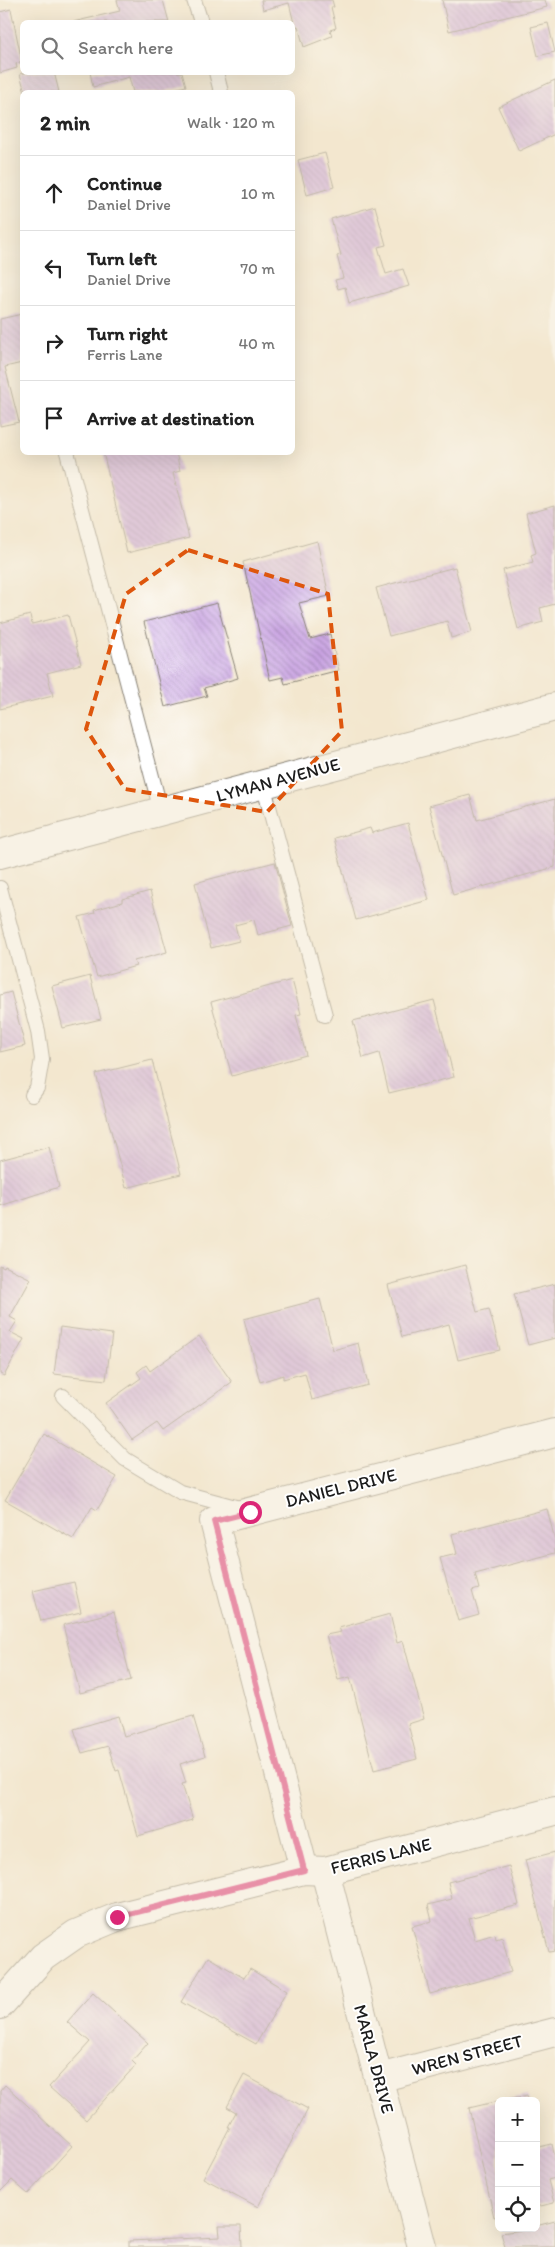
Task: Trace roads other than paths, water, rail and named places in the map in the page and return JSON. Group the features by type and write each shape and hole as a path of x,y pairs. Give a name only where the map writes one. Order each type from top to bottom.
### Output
{"street":[{"name":"LYMAN AVENUE","path":"0,854 555,706"},
{"name":"DANIEL DRIVE","path":"314,1870 214,1521 555,1433"},
{"name":"FERRIS LANE","path":"0,2005 43,1957 76,1934 117,1917 555,1811"},
{"name":"MARLA DRIVE","path":"314,1870 379,2078 422,2247"},
{"name":"WREN STREET","path":"379,2078 555,2032"}],"lane":[{"path":"194,0 200,20"},
{"path":"217,75 220,90"},
{"path":"68,455 161,811"},
{"path":"263,784 325,1015"},
{"path":"0,888 38,1031 42,1059 37,1088 32,1095"},
{"path":"63,1396 125,1459 180,1492 250,1512"}]}
